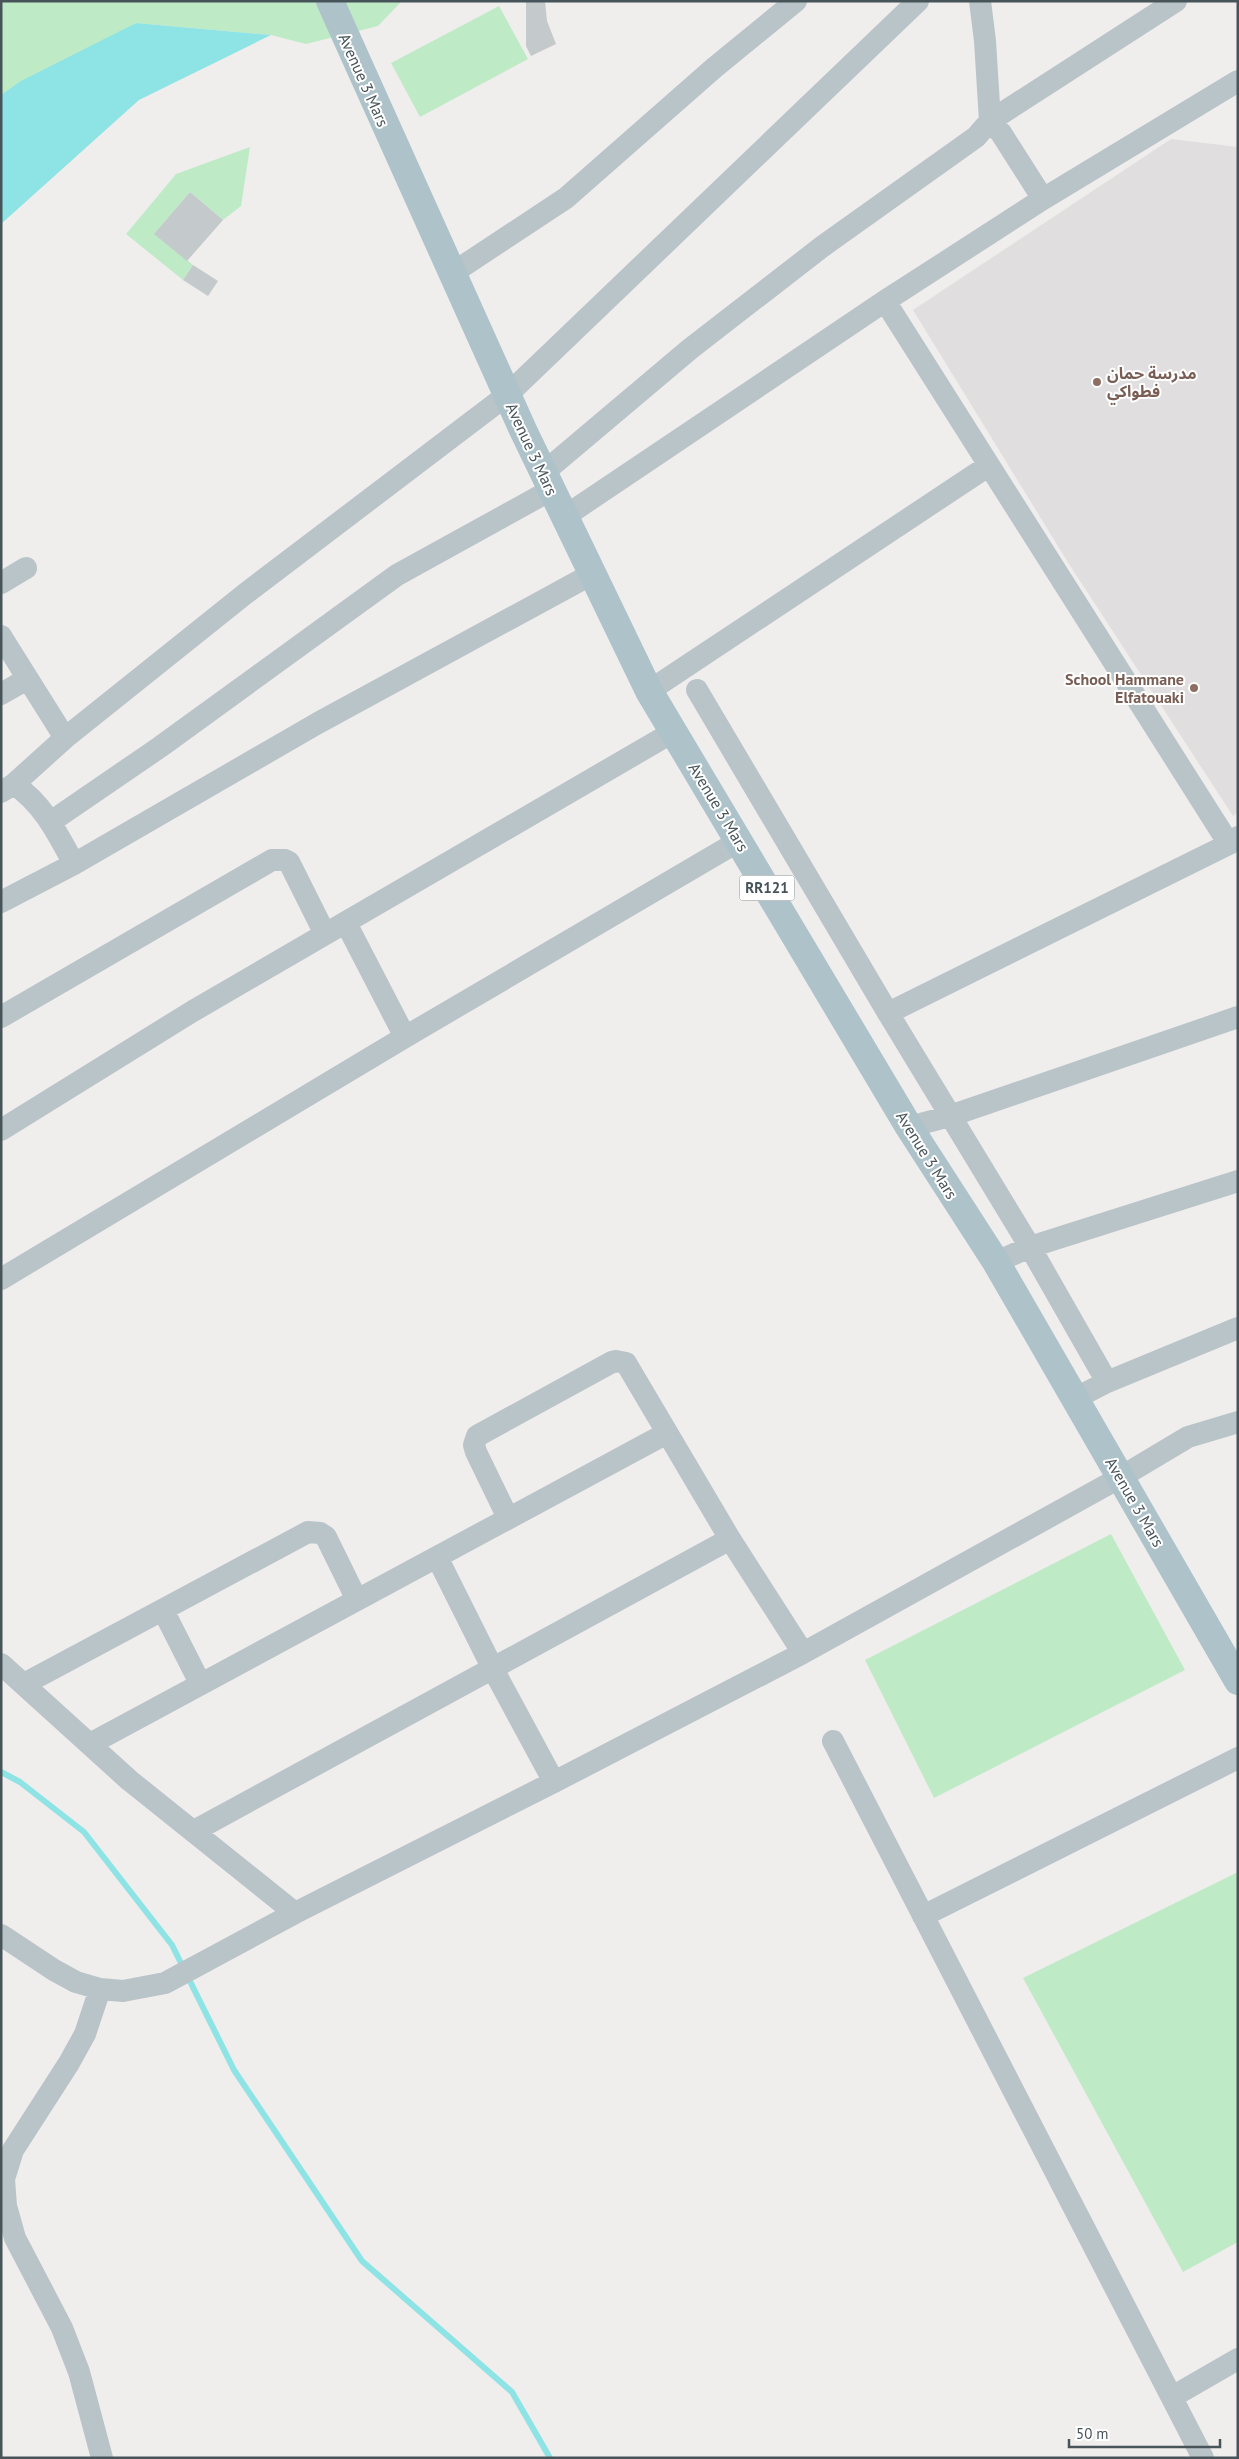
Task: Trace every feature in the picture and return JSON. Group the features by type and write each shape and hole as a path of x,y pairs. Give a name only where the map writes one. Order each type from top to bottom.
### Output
{"main road":[{"name":"Avenue 3 Mars","path":"330,1 356,63 507,395 564,517 649,690 909,1127 996,1262 1238,1681"}],"street":[{"path":"451,274 566,198 714,68 796,1"},
{"path":"8,788 64,738 245,594 507,395 918,1"},
{"path":"980,1 985,41 990,121 1001,133 1043,199"},
{"path":"52,821 168,741 397,575 547,481 690,349 823,246 976,137 990,121 1176,1"},
{"path":"564,517 884,301 1043,199 1238,81"},
{"path":"884,301 988,466 1233,840 888,1013"},
{"path":"649,690 988,466"},
{"path":"1,583 26,568"},
{"path":"1,902 74,864 318,722 592,574"},
{"path":"1,636 64,738"},
{"path":"1,694 27,678"},
{"path":"698,690 888,1013 1030,1247 1107,1382"},
{"path":"1,1130 194,1011 674,732"},
{"path":"8,788 30,794 52,821 74,864"},
{"path":"1,1279 405,1037 739,841"},
{"path":"1,1017 272,860 285,860 289,862 325,934"},
{"path":"346,923 405,1037"},
{"path":"909,1127 950,1116 1238,1017"},
{"path":"996,1262 1030,1247 1238,1181"},
{"path":"1074,1399 1107,1382 1238,1328"},
{"path":"508,1518 474,1446 477,1436 616,1361 626,1363 730,1539 803,1653"},
{"path":"1,1935 54,1970 76,1982 100,1989 124,1990 165,1983 295,1914 803,1653 1121,1477 1188,1437 1238,1422"},
{"path":"90,1744 200,1683 667,1433"},
{"path":"24,1684 302,1533 314,1531 326,1538 357,1600"},
{"path":"194,1831 730,1539"},
{"path":"437,1557 493,1669 554,1782"},
{"path":"163,1610 200,1683"},
{"path":"1,1664 129,1780 295,1914"},
{"path":"832,1741 1203,2458"},
{"path":"923,1916 1238,1758"},
{"path":"100,1989 85,2034 70,2063 13,2150 4,2179 6,2206 15,2238 62,2328 79,2372 102,2458"},
{"path":"1172,2397 1238,2359"}],"shaded area":[{"name":"مدرسة حمان فطواكي","path":"1171,139 1238,147 1238,812 1233,816 1069,564 913,310"}],"green space":[{"path":"1,1 402,1 378,26 306,44 271,35 136,23 1,95"},
{"path":"499,6 528,59 420,117 391,63"},
{"path":"250,147 241,206 223,220 190,192 155,233 193,265 183,280 126,234 176,174"},
{"path":"1111,1534 1185,1670 934,1798 865,1660"},
{"path":"1238,1872 1238,2242 1183,2272 1023,1978"}],"water":[{"path":"136,23 271,35 139,100 1,224 1,95 21,81"}],"building":[{"path":"526,1 545,1 547,21 556,44 531,56 526,46"},
{"path":"190,192 223,220 187,261 154,234"},
{"path":"193,265 218,281 208,296 183,280"}],"waterway":[{"path":"1,1772 20,1782 84,1832 172,1945 234,2070 362,2261 512,2392 550,2458"}],"place":[{"name":"مدرسة حمان فطواكي","path":"1097,382"},
{"name":"School Hammane Elfatouaki","path":"1194,688"}]}
